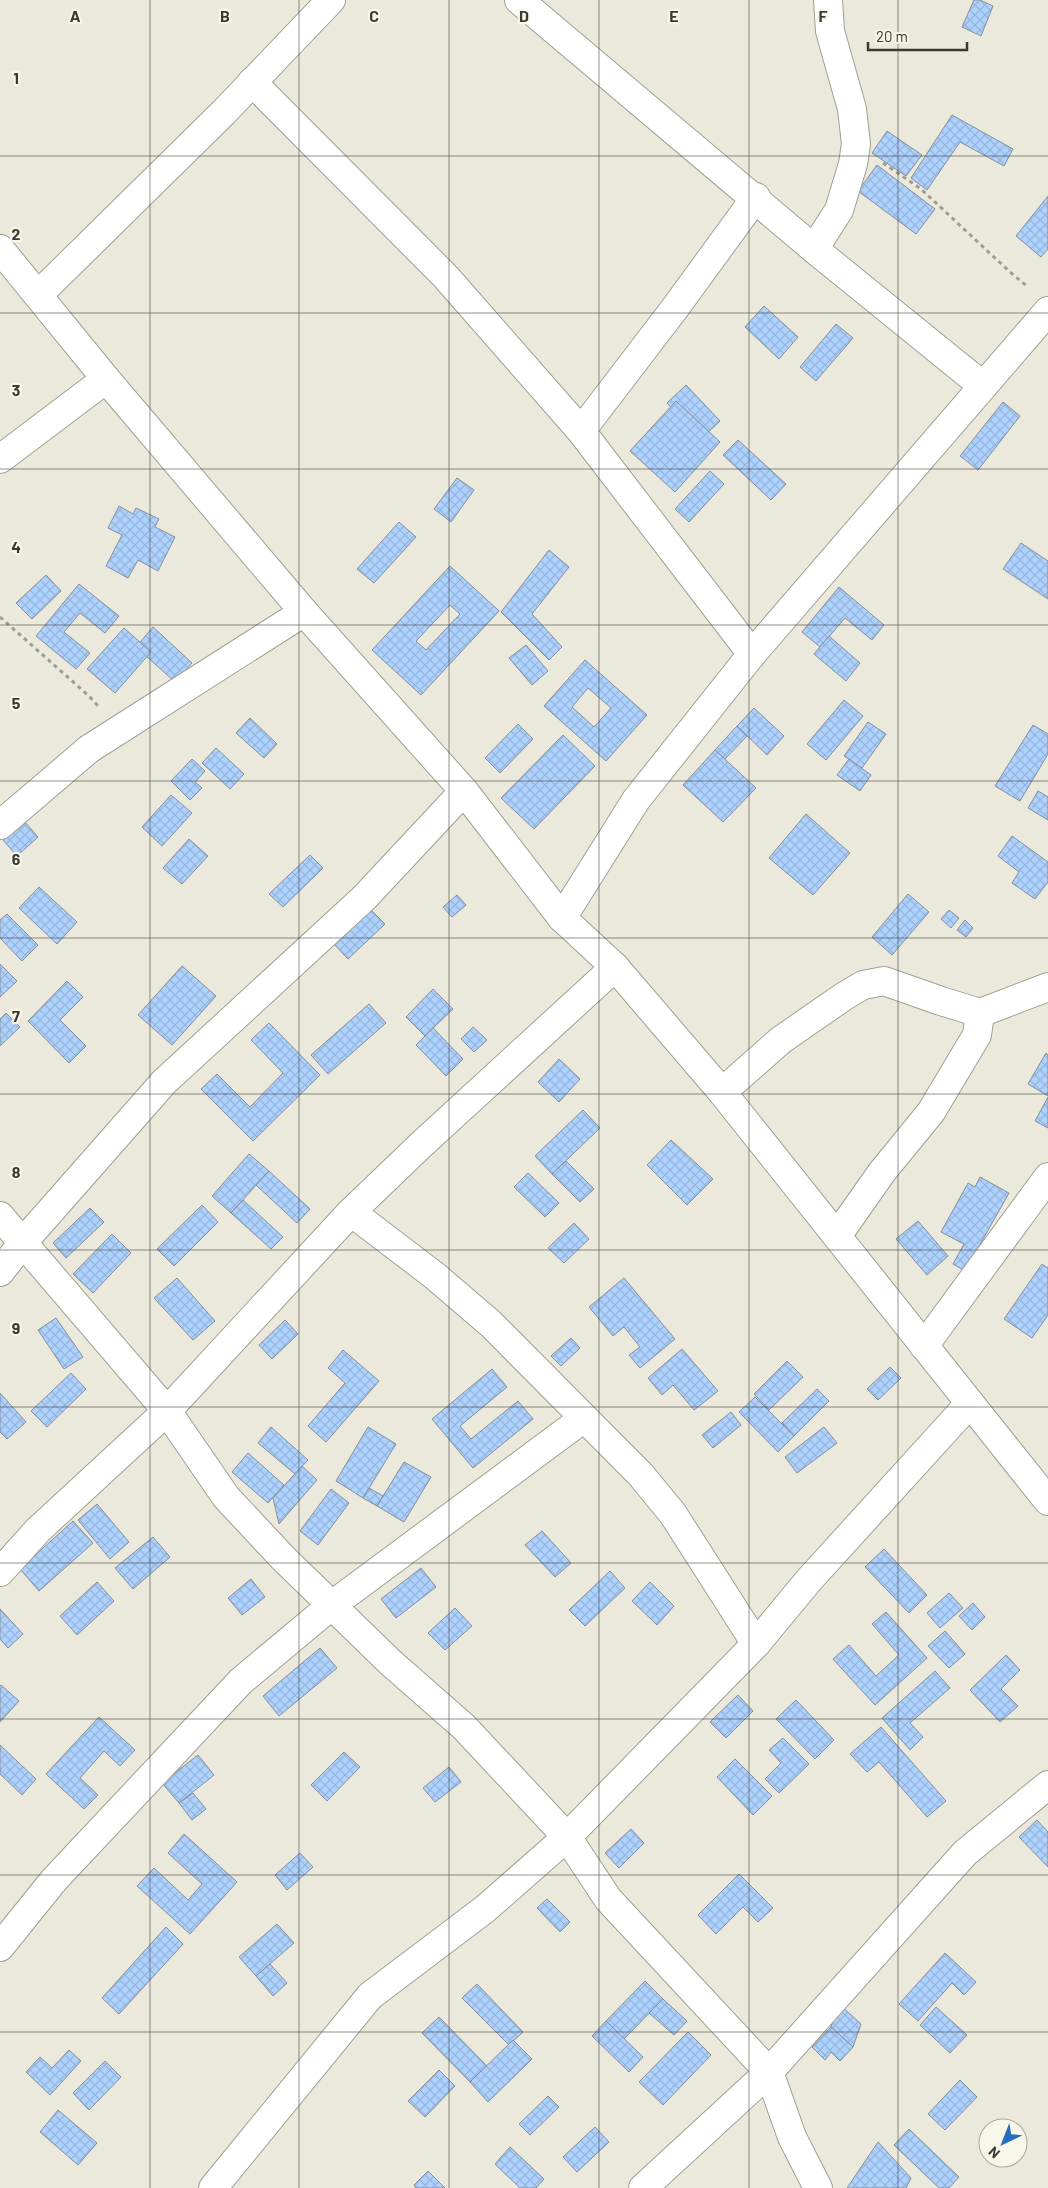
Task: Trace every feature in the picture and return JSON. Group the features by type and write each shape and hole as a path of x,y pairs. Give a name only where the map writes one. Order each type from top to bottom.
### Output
{"street":[{"path":"39,294 224,112 331,0"},
{"path":"520,0 756,197 814,249 983,386"},
{"path":"814,249 840,210 853,164 856,144 852,109 830,31 828,0"},
{"path":"252,82 446,277 581,431 752,654"},
{"path":"581,431 675,308 756,197"},
{"path":"0,249 39,294 106,379 304,612 464,791 562,918 615,967 722,1092 1048,1502"},
{"path":"562,918 636,800 752,654 983,386 1040,300"},
{"path":"0,459 106,379"},
{"path":"0,825 89,749 304,612"},
{"path":"0,1272 24,1241 164,1082 364,898 464,791"},
{"path":"0,1572 38,1530 167,1412 351,1212 423,1143 615,967"},
{"path":"722,1092 781,1040 863,985 884,981 980,1013 1048,987"},
{"path":"837,1236 882,1172 932,1112 977,1035 980,1013"},
{"path":"924,1346 1048,1177"},
{"path":"351,1212 435,1276 484,1318 641,1475 673,1514 756,1644"},
{"path":"0,1216 24,1241 167,1412 226,1497 283,1558 390,1662 464,1728 567,1837 608,1899 769,2072 792,2137 818,2188"},
{"path":"213,2188 370,1996 485,1909 567,1837 756,1644 809,1580 970,1403"},
{"path":"0,1947 54,1880 241,1681 332,1605 584,1418"},
{"path":"643,2188 769,2072 965,1853 1048,1785"}],"path":[{"path":"856,144 921,189 1040,300"},
{"path":"0,617 89,696 119,730"}],"building":[{"path":"974,0 980,0 993,6 981,36 962,27"},
{"path":"952,115 1013,149 1004,166 960,142 927,190 911,178"},
{"path":"887,131 922,155 906,176 872,153"},
{"path":"877,165 935,209 916,234 858,191"},
{"path":"1048,196 1048,249 1041,257 1016,236"},
{"path":"764,306 798,337 779,359 745,327"},
{"path":"836,324 853,338 816,381 800,367"},
{"path":"686,385 720,421 701,439 667,403"},
{"path":"676,401 720,442 675,492 630,451"},
{"path":"1003,402 1020,416 978,470 960,456"},
{"path":"738,440 786,484 771,500 723,455"},
{"path":"710,471 724,484 689,522 675,509"},
{"path":"457,478 474,490 451,522 434,509"},
{"path":"119,506 133,514 136,508 159,519 155,527 175,537 158,571 138,560 128,578 106,566 122,535 108,528"},
{"path":"399,522 416,537 374,583 357,569"},
{"path":"1021,543 1048,561 1048,599 1003,569"},
{"path":"549,550 569,567 532,614 562,647 549,660 501,612"},
{"path":"450,566 499,611 421,695 372,650","holes":["450,605 460,614 426,650 416,641"]},
{"path":"46,575 61,591 32,619 16,603"},
{"path":"79,584 119,616 105,633 80,613 64,632 90,653 76,669 36,636"},
{"path":"839,587 884,625 872,640 845,618 820,647 802,632"},
{"path":"153,627 192,663 175,682 136,647"},
{"path":"124,628 151,652 115,693 87,669"},
{"path":"829,636 860,663 846,681 814,654"},
{"path":"526,645 548,671 532,685 509,658"},
{"path":"585,660 647,715 606,761 544,706","holes":["588,688 611,708 594,727 572,707"]},
{"path":"844,700 863,716 826,760 807,744"},
{"path":"754,708 784,736 767,755 737,726"},
{"path":"250,718 277,744 264,758 236,733"},
{"path":"868,722 886,734 862,768 844,756"},
{"path":"518,724 533,739 500,773 485,758"},
{"path":"1033,725 1048,734 1048,754 1020,801 995,786"},
{"path":"737,726 747,736 725,759 715,750"},
{"path":"563,735 595,766 534,829 501,798"},
{"path":"216,748 244,774 230,789 202,763"},
{"path":"715,750 756,788 723,822 683,785"},
{"path":"192,759 205,771 195,782 202,788 190,800 171,781"},
{"path":"849,759 871,775 860,791 837,775"},
{"path":"1038,791 1048,797 1048,820 1028,808"},
{"path":"171,795 192,813 162,846 142,827"},
{"path":"806,814 850,853 813,895 769,858"},
{"path":"24,821 38,837 17,856 3,840"},
{"path":"1012,836 1048,862 1048,882 1035,899 1012,883 1019,872 998,856"},
{"path":"189,839 208,856 182,884 163,868"},
{"path":"310,855 323,868 283,907 269,894"},
{"path":"39,887 77,922 57,944 19,908"},
{"path":"908,894 929,912 892,955 872,937"},
{"path":"457,895 466,905 452,917 443,907"},
{"path":"370,909 385,924 348,959 334,944"},
{"path":"949,910 959,918 951,928 941,919"},
{"path":"7,914 38,945 22,961 0,938 0,920"},
{"path":"965,920 973,928 966,937 957,930"},
{"path":"0,964 17,981 0,997"},
{"path":"182,966 216,996 172,1045 138,1015"},
{"path":"67,981 83,997 60,1020 86,1046 69,1063 28,1021"},
{"path":"433,989 453,1009 425,1036 406,1017"},
{"path":"369,1004 386,1023 328,1074 311,1055"},
{"path":"6,1013 20,1027 0,1046 0,1019"},
{"path":"269,1023 320,1075 253,1141 201,1089 217,1074 250,1107 283,1073 251,1040"},
{"path":"473,1027 487,1040 474,1052 461,1039"},
{"path":"433,1028 463,1059 446,1076 416,1045"},
{"path":"1046,1053 1048,1055 1048,1096 1028,1084"},
{"path":"559,1059 580,1079 559,1102 538,1082"},
{"path":"1048,1097 1048,1128 1035,1121"},
{"path":"583,1110 600,1128 552,1174 535,1156"},
{"path":"671,1140 713,1179 687,1205 647,1165"},
{"path":"249,1154 269,1171 231,1213 212,1196"},
{"path":"566,1161 594,1189 580,1202 552,1174"},
{"path":"269,1171 310,1209 297,1223 256,1185"},
{"path":"528,1173 559,1203 545,1217 514,1187"},
{"path":"980,1177 1009,1193 965,1271 953,1264 964,1244 941,1232 968,1183 975,1187"},
{"path":"243,1200 283,1237 271,1249 231,1213"},
{"path":"202,1205 218,1222 174,1266 157,1249"},
{"path":"90,1208 104,1222 66,1258 53,1243"},
{"path":"918,1221 948,1256 927,1275 896,1239"},
{"path":"574,1223 589,1239 564,1263 548,1248"},
{"path":"112,1234 131,1253 93,1293 73,1274"},
{"path":"1042,1264 1048,1268 1048,1315 1032,1338 1004,1319"},
{"path":"177,1278 215,1321 193,1340 154,1298"},
{"path":"624,1278 675,1339 640,1368 629,1355 640,1347 624,1327 613,1336 589,1307"},
{"path":"56,1318 83,1357 64,1369 38,1330"},
{"path":"285,1320 298,1334 272,1359 259,1345"},
{"path":"571,1338 580,1348 561,1366 551,1356"},
{"path":"682,1349 718,1391 694,1410 673,1385 662,1395 648,1378"},
{"path":"343,1350 379,1381 326,1442 308,1426 345,1383 328,1368"},
{"path":"787,1361 803,1377 769,1410 754,1394"},
{"path":"890,1367 901,1378 878,1400 867,1389"},
{"path":"492,1369 507,1387 460,1426 471,1439 518,1401 533,1419 473,1468 432,1419"},
{"path":"71,1373 86,1389 47,1427 31,1411"},
{"path":"817,1389 829,1401 794,1436 782,1423"},
{"path":"0,1393 26,1422 7,1439 0,1432"},
{"path":"755,1397 794,1436 778,1452 739,1412"},
{"path":"731,1412 741,1425 713,1448 702,1435"},
{"path":"271,1427 308,1460 295,1474 258,1443"},
{"path":"368,1427 396,1444 363,1498 336,1481"},
{"path":"824,1427 837,1443 797,1473 785,1457"},
{"path":"248,1453 284,1485 268,1503 232,1472"},
{"path":"404,1462 431,1477 404,1522 377,1506"},
{"path":"302,1466 317,1480 279,1524 273,1498"},
{"path":"369,1488 383,1496 377,1506 363,1498"},
{"path":"331,1489 349,1503 318,1545 300,1531"},
{"path":"97,1504 129,1542 110,1559 78,1520"},
{"path":"73,1521 93,1543 39,1591 20,1569"},
{"path":"542,1531 571,1563 555,1577 525,1545"},
{"path":"153,1537 170,1557 133,1589 115,1568"},
{"path":"884,1549 927,1595 909,1613 865,1567"},
{"path":"421,1568 436,1587 396,1618 381,1599"},
{"path":"610,1571 625,1588 585,1626 569,1610"},
{"path":"251,1579 265,1597 242,1615 228,1598"},
{"path":"97,1582 114,1601 77,1635 60,1616"},
{"path":"650,1582 674,1606 657,1625 632,1601"},
{"path":"949,1593 963,1608 940,1628 927,1613"},
{"path":"973,1603 985,1617 972,1630 959,1616"},
{"path":"455,1608 472,1626 445,1650 428,1633"},
{"path":"0,1609 23,1634 8,1648 0,1639"},
{"path":"886,1612 927,1658 875,1705 833,1659 849,1645 876,1676 899,1655 872,1624"},
{"path":"945,1631 965,1654 949,1668 928,1646"},
{"path":"320,1648 337,1668 279,1716 263,1696"},
{"path":"1006,1655 1020,1670 1001,1689 1018,1706 1000,1722 970,1690"},
{"path":"935,1671 950,1688 910,1723 923,1737 910,1750 882,1718"},
{"path":"0,1686 19,1701 0,1722"},
{"path":"738,1695 753,1711 726,1738 710,1722"},
{"path":"796,1700 834,1740 815,1759 776,1719"},
{"path":"99,1717 135,1750 120,1766 104,1751 80,1778 98,1795 84,1809 46,1774"},
{"path":"881,1727 946,1801 927,1817 879,1762 867,1772 850,1754"},
{"path":"783,1738 809,1764 779,1793 765,1779 781,1763 769,1750"},
{"path":"0,1745 36,1779 22,1795 0,1774"},
{"path":"344,1752 360,1767 327,1801 311,1785"},
{"path":"198,1755 214,1775 179,1803 162,1783"},
{"path":"735,1759 772,1796 753,1815 717,1777"},
{"path":"449,1767 461,1782 435,1802 423,1788"},
{"path":"193,1793 206,1809 192,1820 179,1803"},
{"path":"1037,1820 1048,1832 1048,1867 1019,1837"},
{"path":"631,1829 644,1843 619,1868 605,1853"},
{"path":"184,1834 237,1882 190,1934 137,1886 154,1868 188,1900 202,1884 168,1853"},
{"path":"300,1853 313,1867 287,1890 275,1875"},
{"path":"739,1874 773,1908 758,1922 743,1907 716,1934 698,1915"},
{"path":"547,1899 570,1922 560,1932 537,1908"},
{"path":"277,1924 294,1943 256,1976 239,1957"},
{"path":"166,1927 183,1944 119,2014 102,1998"},
{"path":"945,1953 976,1982 964,1995 952,1983 918,2021 899,2004"},
{"path":"270,1964 287,1983 273,1996 256,1976"},
{"path":"645,1981 663,1999 624,2039 606,2021"},
{"path":"477,1984 523,2032 509,2045 462,1998"},
{"path":"663,1999 687,2021 674,2035 649,2013"},
{"path":"839,2004 861,2024 853,2047 831,2027"},
{"path":"936,2007 967,2035 950,2053 920,2025"},
{"path":"439,2017 487,2066 470,2082 422,2033"},
{"path":"606,2021 643,2057 629,2072 592,2036"},
{"path":"831,2027 853,2047 840,2061 831,2052 825,2060 812,2047"},
{"path":"688,2032 711,2055 663,2105 639,2082"},
{"path":"513,2040 532,2059 488,2102 470,2082"},
{"path":"69,2050 81,2061 50,2095 26,2072 40,2057 52,2068"},
{"path":"105,2061 121,2077 89,2110 73,2093"},
{"path":"439,2070 455,2086 425,2117 408,2101"},
{"path":"960,2080 977,2097 945,2130 928,2114"},
{"path":"548,2096 559,2107 530,2135 519,2124"},
{"path":"58,2110 97,2143 78,2165 40,2132"},
{"path":"595,2127 609,2142 577,2172 563,2157"},
{"path":"909,2129 959,2177 949,2188 939,2188 894,2145"},
{"path":"878,2142 911,2178 906,2188 847,2188"},
{"path":"510,2147 544,2179 536,2188 520,2188 495,2164"},
{"path":"428,2171 445,2188 416,2188 414,2185"}]}
